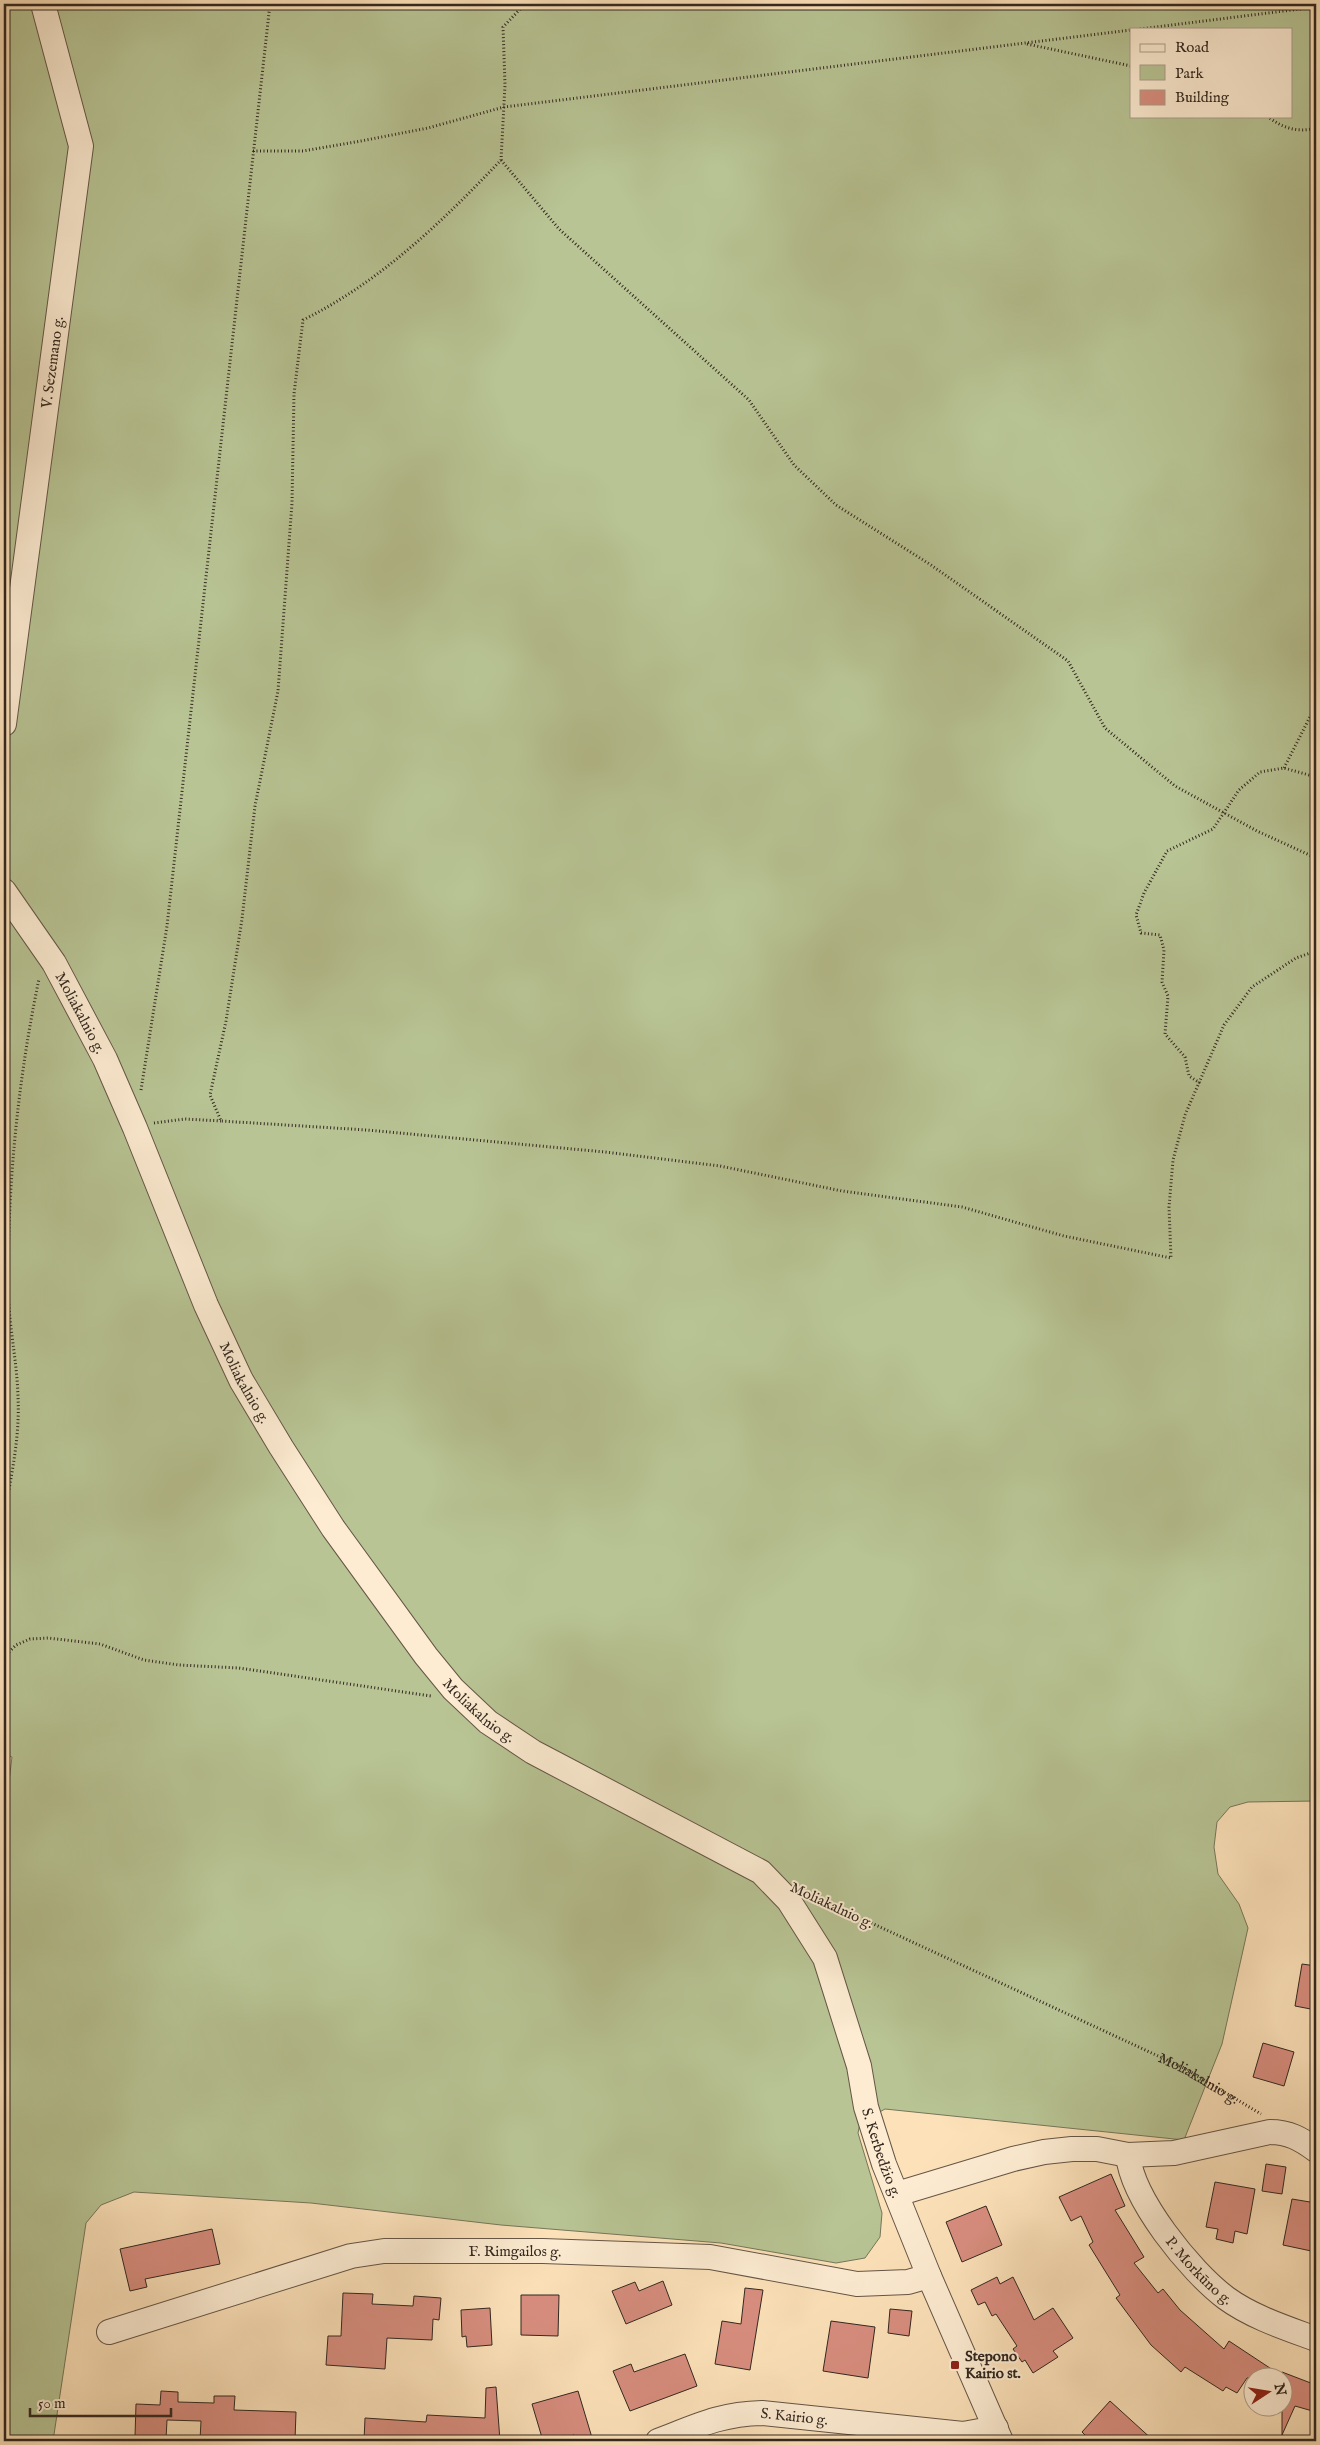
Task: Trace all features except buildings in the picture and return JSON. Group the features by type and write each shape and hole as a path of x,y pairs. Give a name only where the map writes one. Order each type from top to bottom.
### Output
{"street":[{"name":"V. Sezemano g.","path":"4,724 81,146 43,4"},
{"path":"4,874 8,896"},
{"name":"Moliakalnio g.","path":"8,896 54,963 105,1059 135,1128 206,1306 241,1380 280,1447 333,1528 426,1656 453,1689 488,1722 533,1752 761,1872"},
{"name":"S. Kerbedžio g.","path":"761,1872 789,1901 825,1958 859,2066 872,2130 929,2276 998,2435"},
{"path":"897,2194 1013,2159 1044,2152 1097,2149 1128,2155 1174,2154 1270,2132 1291,2135 1316,2150"},
{"name":"P. Morkūno g.","path":"1128,2155 1129,2168 1143,2200 1199,2274 1226,2298 1272,2322 1316,2339"},
{"name":"F. Rimgailos g.","path":"109,2332 351,2256 384,2251 543,2251 710,2257 857,2284 908,2282 929,2276"},
{"name":"S. Kairio g.","path":"658,2441 708,2421 734,2414 762,2413 962,2434 998,2435"}],"path":[{"path":"270,4 167,926 135,1128 163,1121 221,1121 367,1130 605,1152 720,1166 842,1191 962,1207 1064,1236 1172,1258 1169,1207 1172,1160 1185,1115 1224,1025 1252,987 1296,958 1316,951"},
{"path":"525,4 503,27 504,107 502,160 559,229 749,400 794,465 836,505 930,565 1068,661 1105,728 1175,786 1257,831 1316,858"},
{"path":"1148,28 1316,7"},
{"path":"253,151 303,151 428,128 504,107 1130,30"},
{"path":"1024,43 1130,66"},
{"path":"1270,118 1281,127 1308,130 1316,128"},
{"path":"221,1121 210,1095 226,1022 242,919 255,806 278,691 292,504 294,394 303,320 336,303 437,226 502,160"},
{"path":"1284,768 1316,705"},
{"path":"1200,1083 1189,1076 1185,1057 1165,1034 1168,996 1162,982 1164,950 1160,935 1141,933 1136,915 1144,893 1167,851 1213,829 1239,790 1260,772 1284,768 1316,777"},
{"path":"4,1517 18,1434 18,1396 8,1286 10,1189 31,1023 39,980 44,969 54,963"},
{"path":"4,1666 4,1656 16,1645 30,1638 48,1638 100,1644 144,1660 179,1665 239,1668 432,1696 440,1696 453,1689"},
{"name":"Moliakalnio g.","path":"806,1893 1184,2068 1258,2111 1268,2124 1270,2132"}],"green space":[{"path":"4,4 1316,4 1316,1801 1248,1802 1230,1807 1217,1822 1214,1847 1218,1874 1239,1904 1248,1928 1222,2044 1184,2140 885,2109 860,2123 858,2133 882,2213 880,2237 865,2258 836,2263 721,2243 501,2225 311,2203 134,2192 101,2205 86,2223 53,2441 4,2441 4,1822 12,1757 4,1755"}],"place":[{"name":"Stepono Kairio st.","path":"955,2365"}]}
